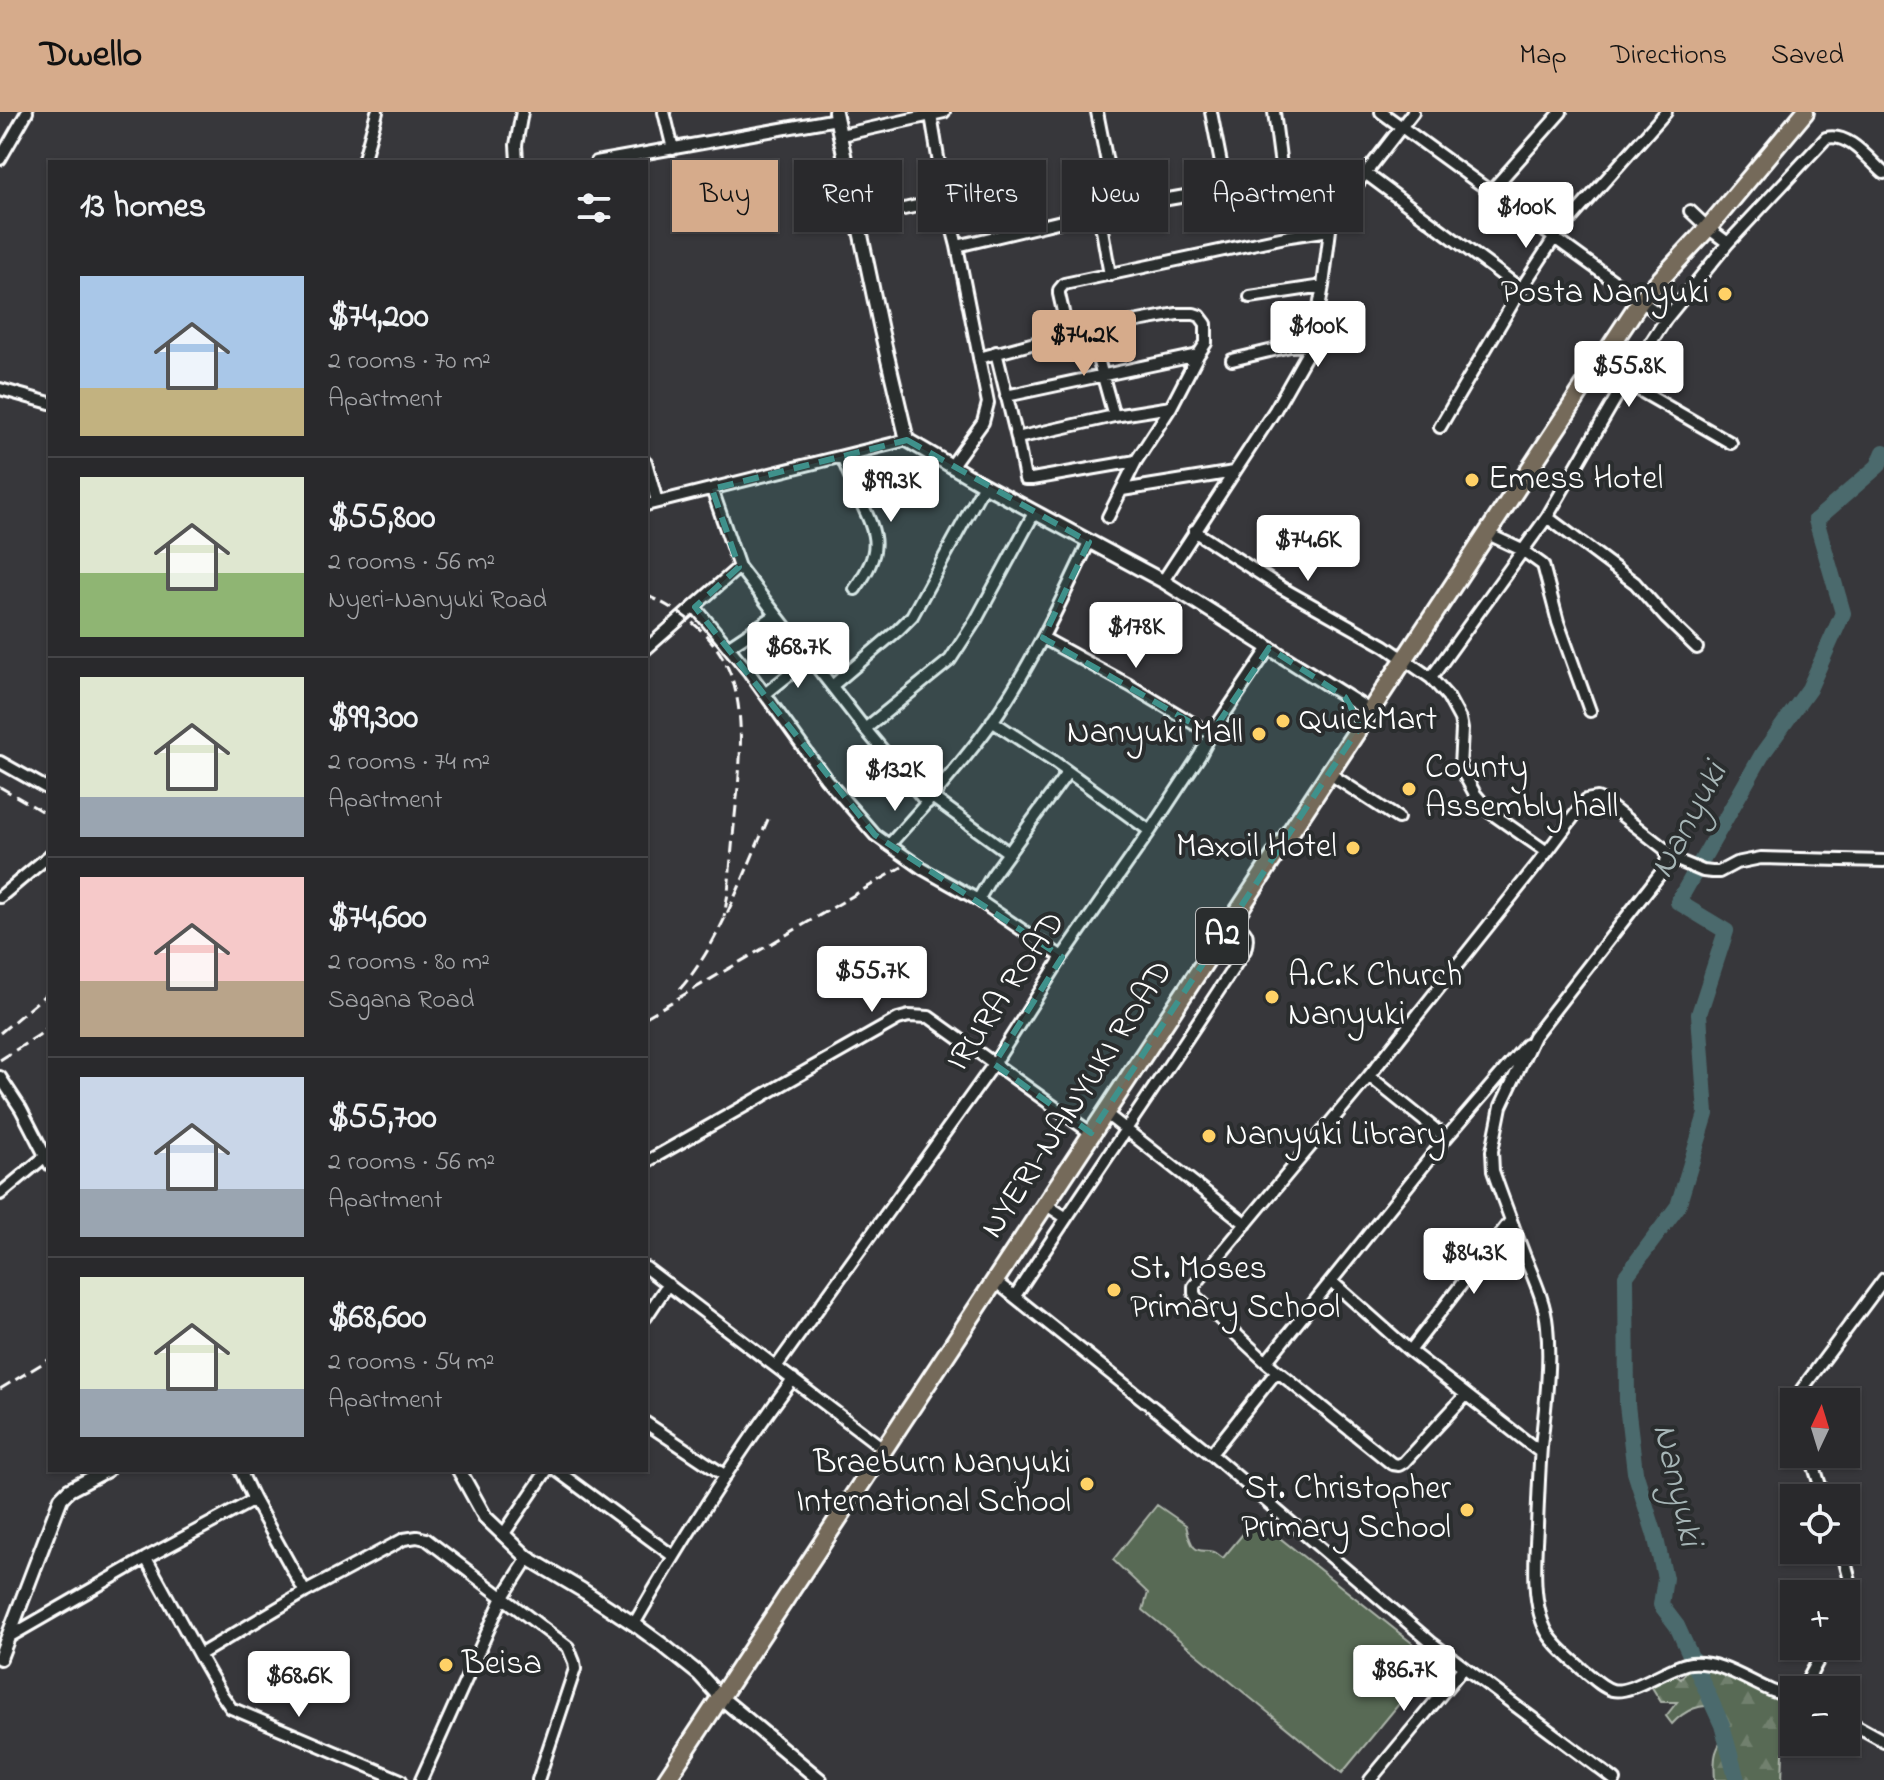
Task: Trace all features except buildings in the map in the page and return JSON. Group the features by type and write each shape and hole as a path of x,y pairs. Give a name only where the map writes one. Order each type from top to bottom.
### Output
{"highway":[{"name":"NYERI-NANYUKI ROAD","path":"666,1780 1641,300 1708,228 1805,112"}],"street":[{"path":"1,154 27,112"},
{"path":"364,160 377,112"},
{"path":"517,160 516,145 522,112"},
{"path":"664,112 673,149"},
{"path":"841,135 944,112"},
{"path":"1097,112 1106,160"},
{"path":"1211,112 1220,160"},
{"path":"1274,112 1280,160"},
{"path":"1381,112 1666,319"},
{"path":"1363,176 1413,112"},
{"path":"1491,191 1561,112"},
{"path":"1440,427 1555,237 1666,112"},
{"path":"608,160 836,115 846,160"},
{"path":"931,115 938,160"},
{"path":"1431,678 1547,517 1625,382 1666,319 1728,243 1826,138 1835,136 1846,139 1884,173"},
{"path":"1365,173 1521,289"},
{"path":"1690,211 1728,243"},
{"path":"957,246 1062,222"},
{"path":"861,232 907,440"},
{"path":"952,465 983,422 987,394 953,232"},
{"path":"1102,232 1110,275"},
{"path":"1068,334 1059,294 1061,286 1317,232"},
{"path":"1163,581 1275,410 1312,345 1330,232"},
{"path":"1250,297 1323,286"},
{"path":"979,358 1068,334 1177,314 1200,316 1206,324 1206,343 1171,407 1136,461 1108,517"},
{"path":"1090,330 1114,416"},
{"path":"1232,360 1290,346 1312,345"},
{"path":"996,352 1026,480 1136,461"},
{"path":"1006,396 1198,355"},
{"path":"1625,382 1731,443"},
{"path":"0,389 48,402"},
{"path":"1017,438 1114,416 1171,407"},
{"path":"648,478 651,503 907,440 1034,513 1163,581 1345,697 1366,719"},
{"path":"842,457 874,529 872,562 855,589"},
{"path":"1122,490 1234,472"},
{"path":"832,686 912,616 984,485"},
{"path":"712,489 739,567 865,729 929,800 1009,853"},
{"path":"865,729 950,660 976,620 1034,513"},
{"path":"1547,517 1635,583 1697,648"},
{"path":"1194,531 1282,588 1405,659 1431,678 1448,697 1460,719 1460,767 1475,794 1491,813 1547,852"},
{"path":"1488,534 1522,550 1543,565 1558,622 1590,711"},
{"path":"889,845 992,721 1043,638 1089,542"},
{"path":"648,647 739,567"},
{"path":"695,607 765,694 826,779 875,835 1062,957"},
{"path":"728,647 776,615"},
{"path":"1043,638 1211,734"},
{"name":"IRURA ROAD","path":"776,1367 994,1064 1269,648"},
{"path":"765,694 810,658"},
{"path":"992,721 1150,831"},
{"path":"0,762 48,789"},
{"path":"978,900 1067,773"},
{"path":"1330,774 1398,818"},
{"path":"1266,1362 1446,1138 1534,1036 1663,870 1666,850 1597,798 1586,800 1369,1076 1194,1286 1194,1293 1216,1318 1266,1362 1277,1371 1396,1465 1411,1455 1466,1395"},
{"path":"1667,856 1703,871 1719,872 1736,863 1761,858 1884,861"},
{"path":"0,897 48,857"},
{"path":"1015,1296 1245,950 1246,931 1232,922"},
{"path":"648,1161 903,1017 929,1017 1091,1133"},
{"path":"1534,1036 1501,1106 1492,1162 1543,1301 1547,1327 1548,1373 1540,1452 1535,1560 1543,1624 1554,1642 1586,1672 1614,1690 1665,1674 1681,1665 1703,1663 1733,1672 1780,1693"},
{"path":"1369,1076 1446,1138"},
{"path":"0,1077 48,1158 0,1194"},
{"path":"1105,1113 1246,1224"},
{"path":"1045,1204 1065,1217"},
{"path":"1410,1351 1511,1220"},
{"path":"648,1269 884,1449"},
{"path":"1803,1388 1884,1279"},
{"path":"995,1281 1211,1454 1433,1644 1615,1780"},
{"path":"1331,1281 1410,1351 1540,1452"},
{"path":"648,1314 668,1284"},
{"path":"1211,1454 1277,1371"},
{"path":"634,1624 724,1475 793,1379"},
{"path":"648,1424 724,1475"},
{"path":"0,1658 61,1498 69,1490 103,1472"},
{"path":"241,1472 305,1592"},
{"path":"460,1472 485,1517 528,1558 634,1624 699,1674 719,1696 820,1780"},
{"path":"503,1535 546,1472"},
{"path":"559,1472 673,1556"},
{"path":"7,1638 254,1500"},
{"path":"199,1655 305,1592 404,1539 426,1539 568,1647 574,1662 573,1676 538,1780"},
{"path":"146,1558 231,1708 401,1780"},
{"path":"421,1780 503,1597 528,1558"},
{"path":"1370,1780 1464,1667"},
{"path":"1860,1728 1884,1741"}],"highlighted area":[{"path":"907,440 1089,542 1043,638 1211,734 1269,648 1345,697 1361,725 1091,1133 994,1064 1062,957 875,835 695,607 739,567 712,489"}],"green space":[{"path":"1157,1505 1186,1525 1196,1549 1216,1553 1223,1558 1252,1523 1267,1536 1271,1531 1417,1647 1432,1664 1342,1773 1143,1610 1148,1593 1113,1560"},
{"path":"1688,1669 1723,1672 1780,1698 1782,1780 1715,1780 1716,1752 1729,1728 1722,1714 1713,1707 1700,1706 1672,1724 1666,1716 1677,1702 1661,1702 1650,1684 1674,1674 1681,1679"}],"waterway":[{"name":"Nanyuki","path":"1737,1780 1722,1725 1677,1626 1661,1605 1665,1578 1635,1472 1627,1405 1626,1276 1678,1206 1706,1114 1699,1014 1726,931 1678,902 1763,753 1809,689 1843,613 1816,520 1878,466 1884,452"}],"railway":[{"path":"648,596 701,630 718,650 730,673 737,698 740,755 724,917"},
{"path":"0,787 48,815"},
{"path":"680,989 719,929 770,815"},
{"path":"648,1016 902,867"},
{"path":"0,1033 48,993"},
{"path":"0,1060 48,1027"},
{"path":"0,1389 48,1360"}],"place":[{"name":"Posta Nanyuki","path":"1725,294"},
{"name":"Emess Hotel","path":"1472,480"},
{"name":"QuickMart","path":"1283,721"},
{"name":"Nanyuki Mall","path":"1259,734"},
{"name":"County Assembly hall","path":"1409,789"},
{"name":"Maxoil Hotel","path":"1353,848"},
{"name":"A.C.K Church Nanyuki","path":"1272,997"},
{"name":"Nanyuki Library","path":"1209,1136"},
{"name":"St. Moses Primary School","path":"1114,1290"},
{"name":"Braeburn Nanyuki International School","path":"1087,1484"},
{"name":"St. Christopher Primary School","path":"1467,1510"},
{"name":"Beisa","path":"446,1665"}]}
